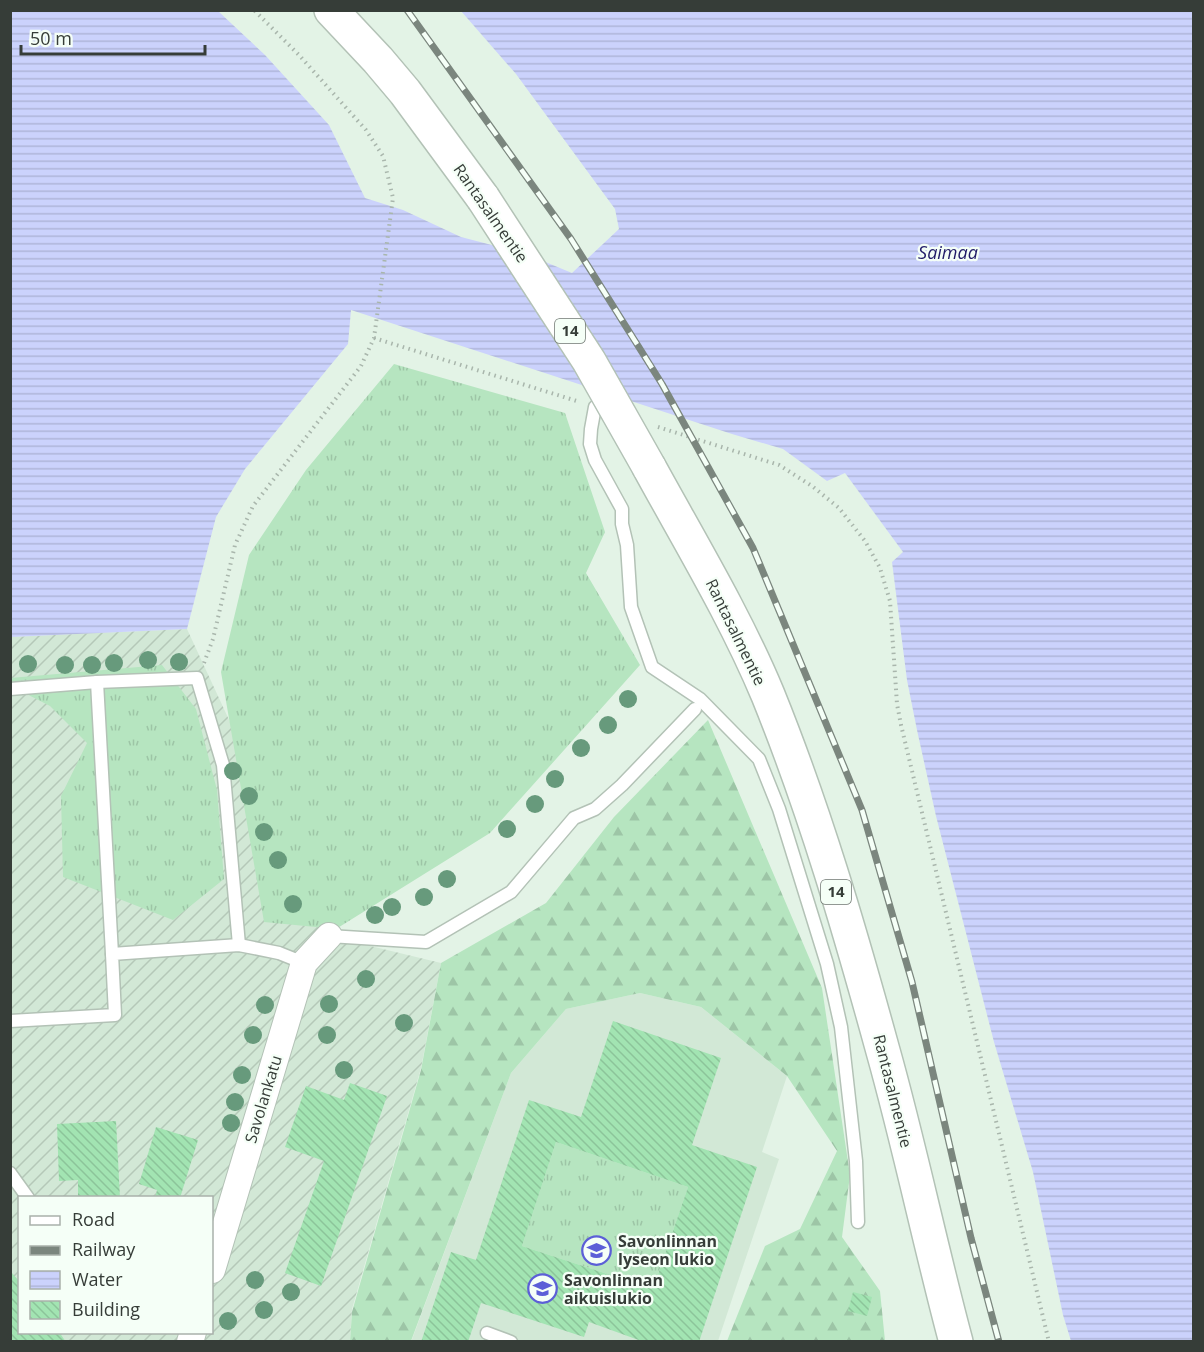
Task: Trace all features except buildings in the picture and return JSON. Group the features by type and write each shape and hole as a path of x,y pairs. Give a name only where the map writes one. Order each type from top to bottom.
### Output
{"highway":[{"name":"Rantasalmentie","path":"331,10 405,92 483,198 589,361 720,596 744,645 767,694 811,810 884,1052 956,1341"}],"street":[{"name":"Savolankatu","path":"213,1267 304,963 329,936"}],"lane":[{"path":"595,407 590,444 595,460 622,509 631,607 652,666 700,699 759,759 783,819 826,964 841,1027 856,1161 858,1222"},
{"path":"10,689 97,682 197,678 223,765 239,945"},
{"path":"10,1021 115,1015 97,682"},
{"path":"329,936 426,942 511,892 574,818 595,809 622,785 695,708"},
{"path":"112,954 239,945 279,953 304,963"},
{"path":"10,1173 27,1196"},
{"path":"487,1333 511,1341"}],"path":[{"path":"197,678 213,639 235,545 253,506 361,366 374,338 393,198 383,156 366,130 254,10"},
{"path":"374,338 595,407"},
{"path":"649,424 779,465 812,486 839,508 865,541 880,568 890,601 897,704 901,725 1049,1341"}],"shaded area":[{"path":"187,629 329,936 441,963 421,1068 352,1309 350,1341 11,1341 10,637"},
{"name":"Savonlinnan lyseon lukio","path":"640,993 701,1007 787,1076 762,1152 779,1159 718,1341 411,1342 511,1073 566,1009"}],"green space":[{"path":"394,364 565,413 605,532 586,573 640,665 490,833 336,929 264,922 221,672 249,555 306,470"},
{"path":"162,665 196,709 217,790 224,879 173,920 63,877 61,796 87,743 50,706 11,686 10,678"},
{"path":"708,720 822,988 850,1175 842,1237 880,1291 885,1341 727,1341 765,1246 800,1229 837,1151 787,1076 701,1007 640,993 566,1009 511,1073 411,1341 350,1342 352,1312 421,1070 441,963 546,903 614,817"},
{"path":"556,1142 688,1187 653,1289 522,1246"}],"water":[{"name":"Saimaa","path":"10,11 218,11 265,55 329,125 365,198 403,210 461,237 526,254 572,273 619,229 615,209 516,74 461,11 1193,11 1193,1341 1071,1341 1063,1315 1033,1172 994,1042 936,816 917,730 907,680 892,562 903,552 845,473 827,481 783,449 351,310 348,344 245,469 216,517 187,629 11,637"}],"railway":[{"path":"407,10 571,239 662,384 753,548 862,810 912,982 971,1238 999,1342"}],"place":[{"name":"Savonlinnan lyseon lukio","path":"597,1250"},
{"name":"Savonlinnan aikuislukio","path":"543,1289"}]}
